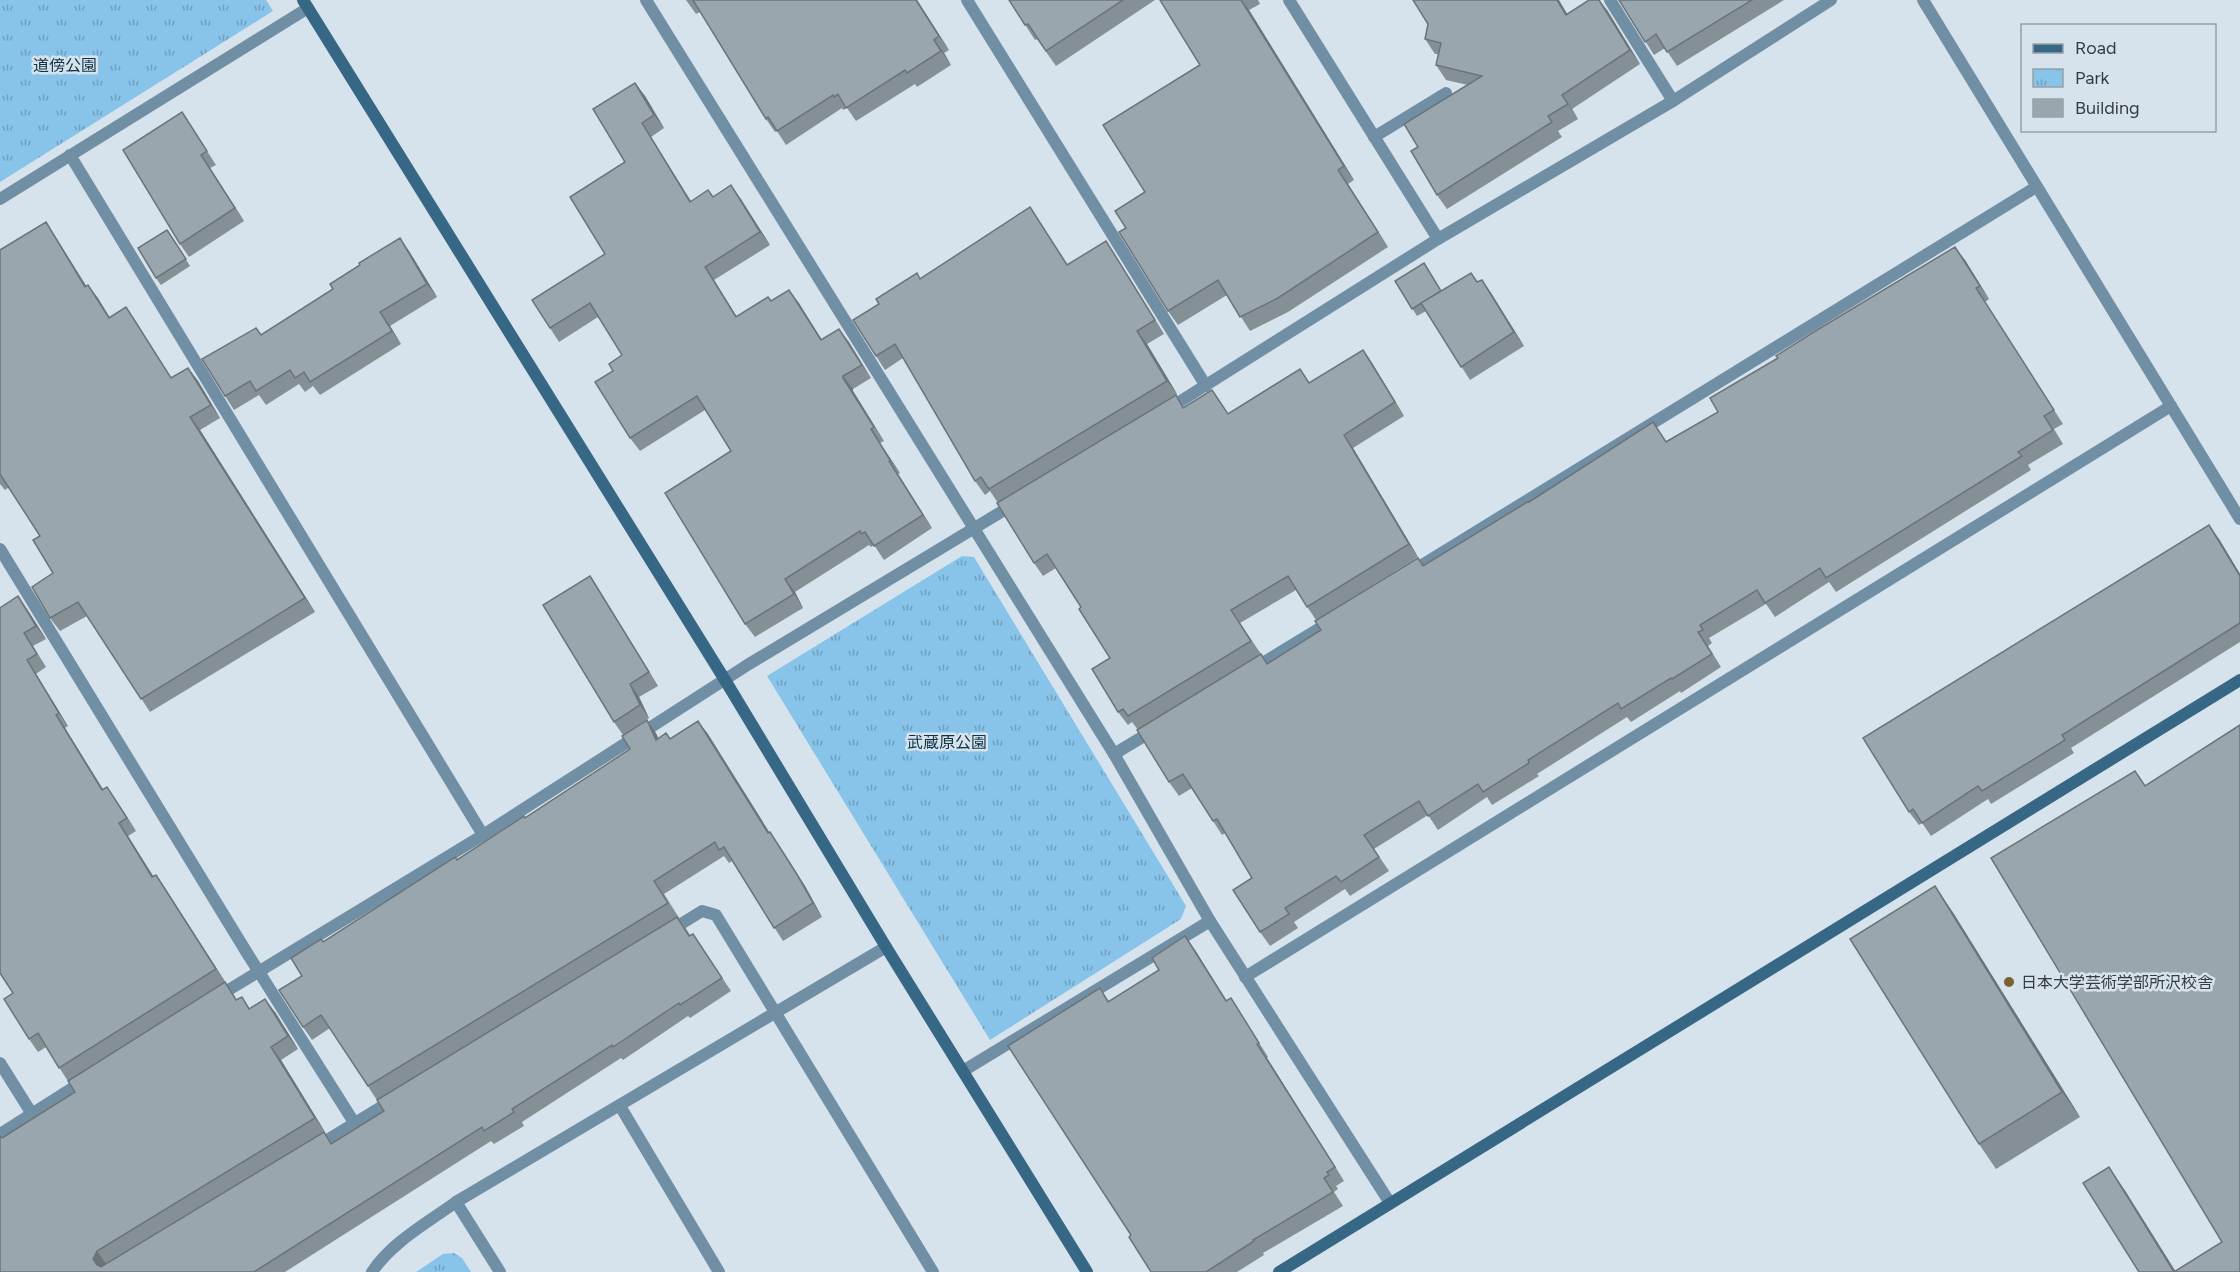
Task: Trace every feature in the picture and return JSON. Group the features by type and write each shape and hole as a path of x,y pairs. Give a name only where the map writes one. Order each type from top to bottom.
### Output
{"street":[{"path":"646,0 1114,754 1210,921 1390,1203"},
{"path":"967,0 1206,386"},
{"path":"1289,0 1438,239"},
{"path":"1610,0 1673,101"},
{"path":"1155,417 1438,239 1673,101 1831,0"},
{"path":"1923,0 2240,519"},
{"path":"0,199 306,4 725,680 886,947 1087,1272"},
{"path":"1374,137 1446,93"},
{"path":"70,155 483,835"},
{"path":"1398,580 2036,187"},
{"path":"1245,976 2171,406"},
{"path":"209,1002 483,835 725,680 1024,498"},
{"path":"0,549 258,971 355,1124"},
{"path":"1246,673 1347,611"},
{"path":"1280,1272 2240,680"},
{"path":"1114,754 1165,723"},
{"path":"661,936 702,911 716,915 933,1272"},
{"path":"963,1071 1210,921"},
{"path":"372,1272 379,1261 397,1244 456,1202 886,947"},
{"path":"0,1063 32,1114"},
{"path":"0,1134 91,1077"},
{"path":"308,1152 406,1092"},
{"path":"620,1106 719,1272"},
{"path":"456,1202 500,1272"}],"green space":[{"name":"道傍公園","path":"0,0 266,0 273,11 0,182"},
{"name":"武蔵原公園","path":"962,556 974,557 1186,906 1181,919 990,1040 767,676"},
{"path":"454,1253 462,1258 471,1272 416,1272 443,1254"}],"building":[{"path":"693,0 916,0 939,36 934,40 941,51 907,73 905,70 846,108 838,94 834,97 833,95 777,131 768,117 766,119"},
{"path":"1009,0 1123,0 1046,51"},
{"path":"1160,0 1241,0 1344,166 1338,170 1378,232 1278,298 1240,317 1218,280 1168,311 1119,232 1126,228 1115,211 1145,192 1103,125 1200,65"},
{"path":"1413,0 1557,0 1566,15 1589,0 1599,0 1630,50 1562,95 1568,104 1548,116 1552,122 1437,195 1411,151 1418,147 1404,124 1482,76 1436,65 1441,43 1425,39 1428,24"},
{"path":"1619,0 1752,0 1667,52 1656,34 1645,42"},
{"path":"635,83 654,115 642,123 690,202 708,190 713,197 731,185 760,232 705,267 736,317 768,297 771,301 789,290 821,340 839,329 862,365 843,378 874,427 871,429 889,461 923,515 874,546 865,532 861,534 860,531 785,579 794,594 745,624 665,493 731,451 697,396 630,438 595,382 613,371 609,364 622,355 590,303 550,328 532,300 605,254 570,197 625,162 593,109"},
{"path":"182,112 207,151 201,155 235,208 180,244 123,150"},
{"path":"1030,207 1067,265 1106,241 1155,320 1137,331 1167,381 989,489 981,477 975,481 895,344 876,356 853,320 879,304 876,299 917,273 920,279"},
{"path":"46,222 85,287 88,285 109,318 126,307 171,378 188,368 211,405 190,417 305,598 141,699 78,602 50,618 32,587 53,573 33,540 40,536 0,474 0,250"},
{"path":"167,230 186,259 156,278 138,248"},
{"path":"400,238 427,284 380,312 392,331 310,382 304,372 295,378 290,370 256,391 250,381 225,396 202,359 256,328 261,335 333,289 330,284"},
{"path":"1955,247 1980,286 1976,288 2054,410 2044,416 2053,430 2018,452 2022,456 1826,578 1820,568 1765,603 1757,590 1700,625 1703,630 1698,632 1712,654 1621,709 1618,703 1528,760 1529,763 1483,792 1478,784 1428,816 1419,801 1364,835 1379,857 1341,882 1336,876 1285,908 1289,914 1260,932 1233,890 1252,878 1217,819 1213,821 1183,774 1169,782 1137,730 1261,654 1267,664 1321,630 1315,621 1418,558 1423,566 1529,502 1653,422 1666,442 1718,412 1710,398"},
{"path":"1424,263 1441,291 1412,309 1395,281"},
{"path":"1471,273 1477,282 1482,280 1514,332 1461,367 1421,303"},
{"path":"1363,350 1395,402 1344,435 1409,544 1307,607 1288,576 1231,610 1251,641 1128,716 1123,709 1118,712 1092,669 1110,658 1079,609 1081,607 1047,554 1034,563 997,503 1176,395 1183,408 1212,390 1228,414 1300,369 1309,383"},
{"path":"2209,525 2240,576 2240,623 2062,735 2065,740 1982,791 1978,786 1922,823 1913,809 1909,812 1863,738"},
{"path":"590,576 649,672 630,684 640,705 614,722 543,605"},
{"path":"18,596 36,626 24,633 37,654 27,660 59,713 56,715 102,790 107,787 127,818 119,823 152,877 156,875 216,969 59,1068 38,1033 29,1039 4,999 13,993 0,973 0,608"},
{"path":"647,720 656,740 666,733 670,739 698,721 813,903 774,928 724,847 719,850 715,842 654,881 668,903 368,1086 321,1015 303,1027 279,990 302,976 291,958 321,939 323,942 455,857 457,860 630,749 622,736"},
{"path":"2240,725 2240,1272 2174,1272 2222,1242 1991,858 2135,771 2145,786"},
{"path":"1935,886 2062,1092 1979,1144 1850,939"},
{"path":"677,917 689,936 693,934 722,978 512,1109 514,1112 484,1131 482,1127 254,1272 0,1272 0,1136 2,1138 75,1092 68,1081 225,982 236,1000 242,997 249,1009 265,999 288,1036 271,1047 315,1118 97,1251 93,1259 101,1267 324,1132 331,1144 384,1111 377,1100"},
{"path":"1185,936 1226,1001 1231,998 1259,1043 1257,1044 1335,1167 1327,1172 1329,1175 1324,1178 1333,1192 1253,1240 1206,1272 1151,1272 1129,1237 1131,1235 1008,1046 1100,988 1108,1002 1159,970 1152,958"},
{"path":"2109,1167 2174,1272 2139,1272 2083,1183"}],"place":[{"name":"日本大学芸術学部所沢校舎","path":"2009,982"}]}
